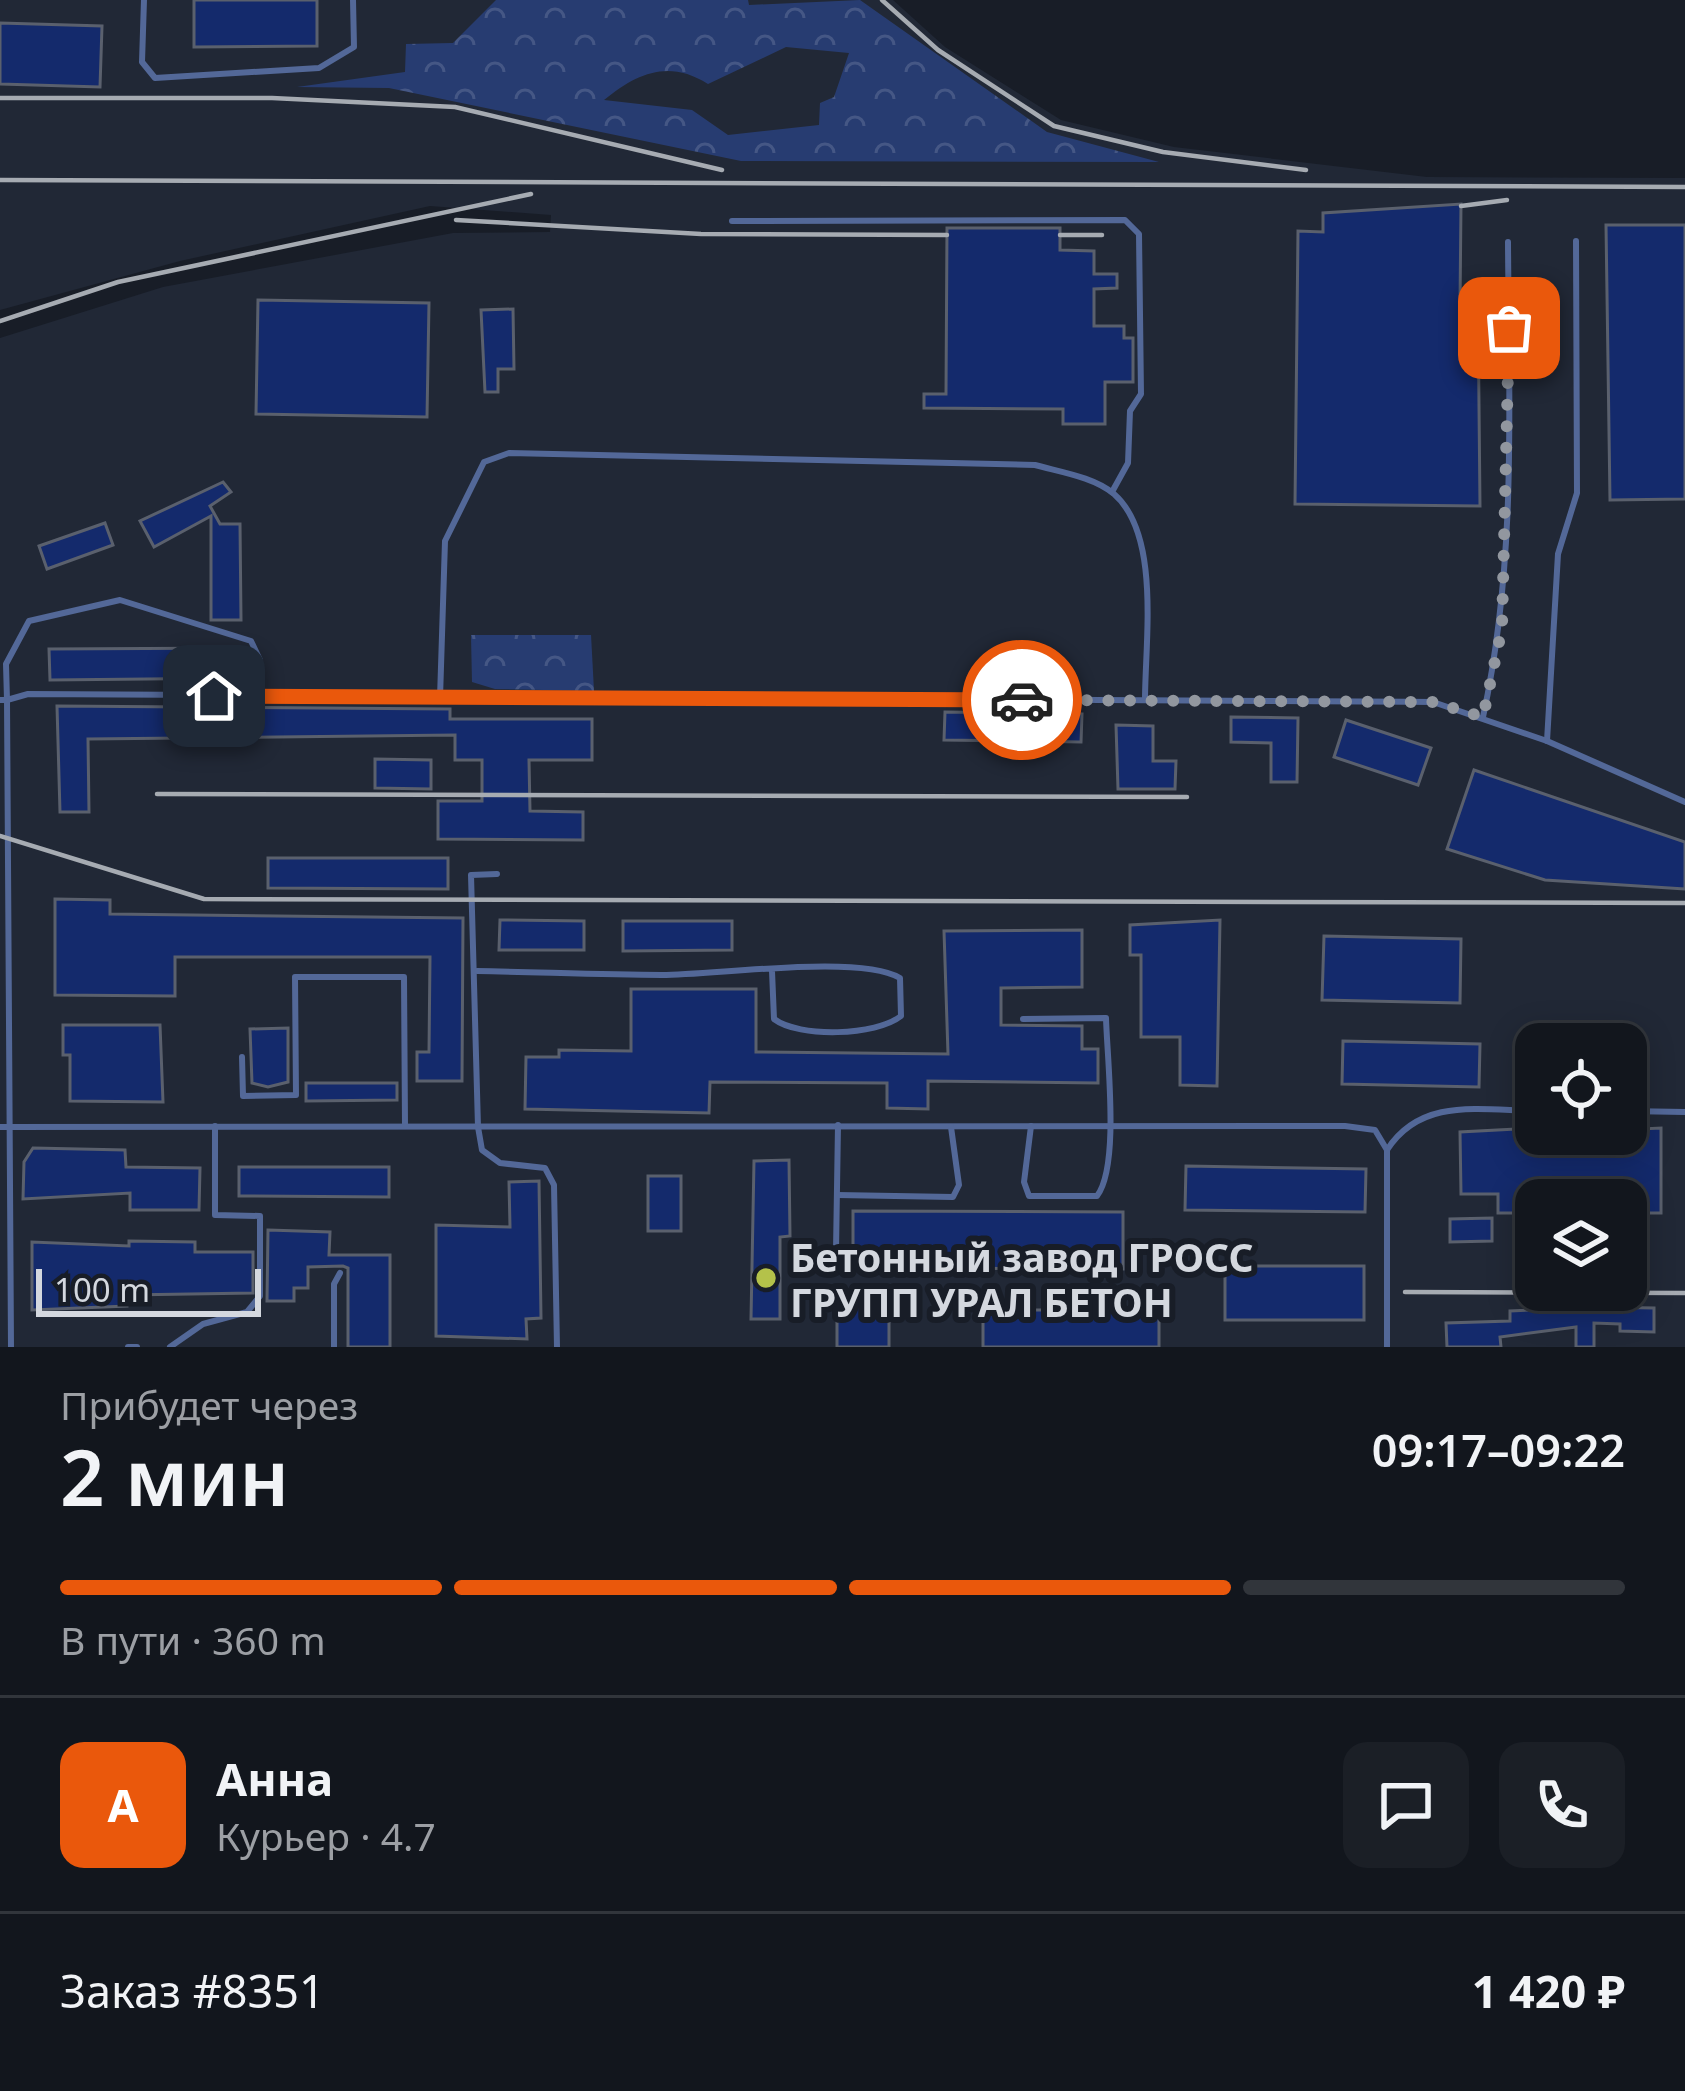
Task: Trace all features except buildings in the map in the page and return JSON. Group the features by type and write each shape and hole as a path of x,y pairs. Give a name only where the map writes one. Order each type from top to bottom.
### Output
{"lane":[{"path":"144,0 142,62 155,78 319,68 354,47 353,0"},
{"path":"732,221 1125,220 1139,234 1141,394 1130,411 1128,463 1112,492"},
{"path":"1547,741 1558,554 1577,493 1576,241"},
{"path":"1483,717 1502,628 1510,457 1508,242"},
{"path":"440,698 445,541 484,462 509,452 1035,465 1112,492 1144,543 1145,700"},
{"path":"11,1347 7,664 28,621 120,600 251,641 260,660 261,696"},
{"path":"4,700 28,694 1433,702 1547,741 1685,802"},
{"path":"497,874 471,875 478,1127 482,1150 500,1162 545,1168 554,1185 556,1347"},
{"path":"477,971 881,967 900,978 901,1016 885,1029 790,1030 774,1018 772,971"},
{"path":"242,1057 243,1096 296,1095 296,977 404,976 405,1126"},
{"path":"1024,1019 1106,1018 1108,1126 1104,1187 1096,1196 1029,1196 1024,1182 1031,1126"},
{"path":"1387,1150 1403,1126 1447,1110 1515,1111"},
{"path":"1647,1112 1685,1112"},
{"path":"836,1251 838,1125"},
{"path":"0,1126 1346,1126 1375,1130 1387,1150 1387,1347"},
{"path":"170,1347 202,1324 248,1312 260,1296 260,1216 215,1215 215,1126"},
{"path":"837,1195 953,1197 959,1185 951,1126"},
{"path":"0,1174 12,1174"},
{"path":"334,1347 334,1284 340,1273"}],"shaded area":[{"path":"0,0 893,0 945,47 1061,120 1174,147 1427,177 1685,178 1685,1347 0,1347 0,338 163,287 453,233 550,232 551,215 430,206 180,261 0,310"}],"green space":[{"path":"496,0 748,0 749,5 860,0 1047,132 1159,162 741,161 389,88 297,87 405,72 406,44 453,43","holes":["786,47 849,53 834,97 820,103 819,125 728,135 692,110 604,100 654,72 680,72 708,84"]},
{"path":"471,635 591,635 594,691 495,689 472,682"}],"railway":[{"path":"882,0 938,50 1054,126 1163,152 1306,170"},
{"path":"0,98 272,98 455,107 722,170"},
{"path":"0,180 1685,187"},
{"path":"0,321 118,282 531,194"},
{"path":"1461,206 1507,200"},
{"path":"456,220 701,234 947,235"},
{"path":"1060,235 1102,235"},
{"path":"157,794 1187,797"},
{"path":"0,836 204,899 1685,903"},
{"path":"1405,1292 1685,1293"}],"way so far":[{"path":"1022,700 1433,702 1483,717 1502,628 1510,457 1509,328"}],"place":[{"name":"Бетонный завод ГРОСС ГРУПП УРАЛ БЕТОН","path":"766,1278"}],"route":[{"path":"214,696 1022,700"}]}
